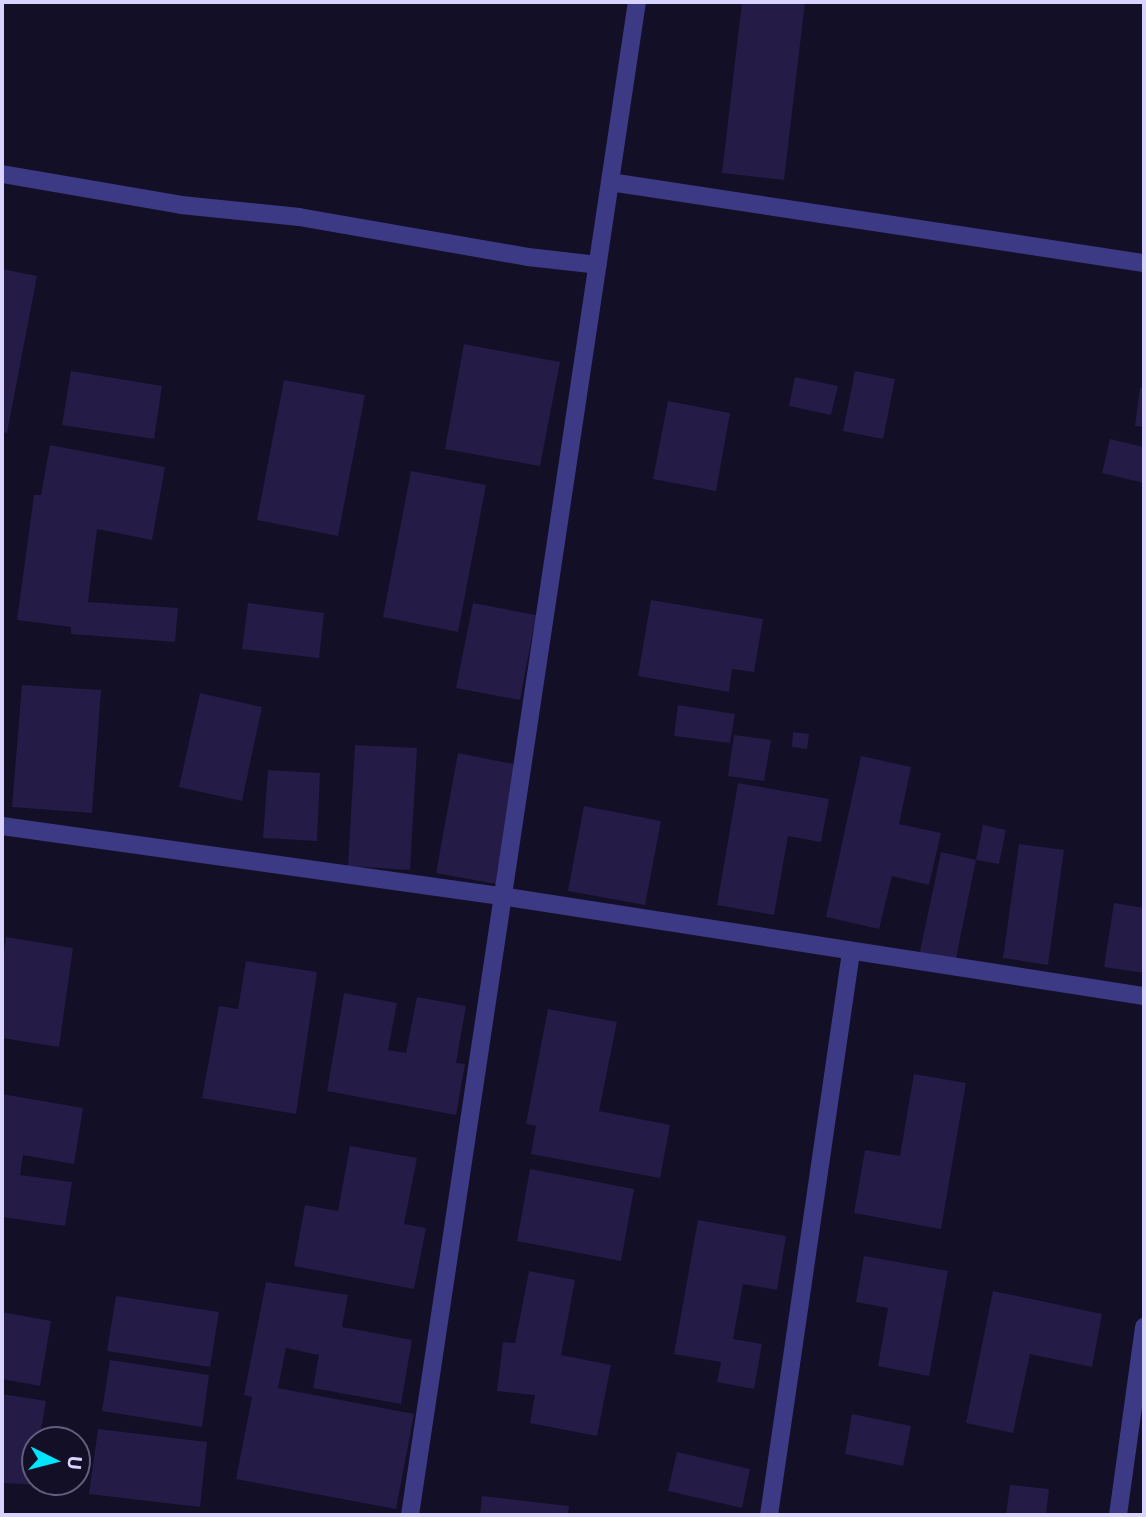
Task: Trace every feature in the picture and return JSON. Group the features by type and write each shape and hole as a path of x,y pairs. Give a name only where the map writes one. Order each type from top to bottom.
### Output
{"street":[{"path":"410,1515 637,2"},
{"path":"2,174 181,205 299,217 528,257 598,265"},
{"path":"610,183 1144,263"},
{"path":"2,826 501,896 1144,996"},
{"path":"769,1515 852,952"},
{"path":"1118,1515 1144,1327"}],"building":[{"path":"742,2 805,2 784,180 722,173"},
{"path":"2,269 37,276 7,433 2,432"},
{"path":"464,344 560,362 540,466 445,449"},
{"path":"71,371 162,386 154,439 62,425"},
{"path":"855,371 895,379 883,439 843,431"},
{"path":"795,377 838,386 831,415 789,406"},
{"path":"284,380 365,395 338,536 257,520"},
{"path":"1140,388 1144,388 1144,427 1135,426"},
{"path":"668,401 730,413 716,491 653,479"},
{"path":"1110,439 1144,447 1144,483 1102,473"},
{"path":"50,445 165,467 152,540 97,529 88,602 178,608 175,642 71,634 71,627 17,620 34,495 41,495"},
{"path":"411,471 486,485 458,632 383,617"},
{"path":"651,600 763,619 754,672 732,669 729,692 638,676"},
{"path":"248,603 324,613 319,658 242,649"},
{"path":"473,603 536,615 520,700 456,688"},
{"path":"22,685 101,690 92,813 12,807"},
{"path":"200,693 262,707 242,801 179,787"},
{"path":"678,705 735,714 730,743 674,736"},
{"path":"793,732 809,734 807,749 792,747"},
{"path":"734,735 771,740 764,781 728,776"},
{"path":"355,745 417,748 410,870 348,866"},
{"path":"458,753 518,765 496,884 436,873"},
{"path":"861,756 911,767 899,824 941,833 929,885 892,876 879,929 826,917"},
{"path":"268,770 320,773 317,841 263,838"},
{"path":"738,783 829,799 821,842 788,836 774,915 717,905"},
{"path":"584,806 661,821 645,905 568,891"},
{"path":"983,825 1006,830 999,864 976,860"},
{"path":"1019,844 1064,850 1048,965 1003,958"},
{"path":"941,852 976,860 955,963 919,956"},
{"path":"1114,903 1144,908 1144,973 1104,967"},
{"path":"6,937 73,948 59,1047 2,1038 2,967"},
{"path":"246,961 317,972 296,1114 202,1098 219,1006 238,1009"},
{"path":"344,993 397,1003 388,1050 406,1053 417,997 466,1006 456,1063 465,1064 456,1115 327,1091"},
{"path":"548,1009 617,1022 599,1111 670,1125 660,1178 531,1154 536,1126 526,1124"},
{"path":"914,1074 966,1083 941,1229 854,1213 865,1150 900,1156"},
{"path":"2,1094 83,1108 74,1164 23,1155 20,1175 72,1182 65,1226 2,1217"},
{"path":"350,1146 417,1158 404,1224 426,1228 414,1289 294,1266 305,1205 338,1211"},
{"path":"530,1169 634,1189 621,1261 517,1241"},
{"path":"698,1220 786,1236 777,1290 743,1284 733,1339 762,1344 754,1389 717,1382 721,1362 674,1354"},
{"path":"864,1256 948,1271 929,1376 878,1366 888,1308 856,1302"},
{"path":"529,1271 575,1280 561,1355 611,1365 597,1436 530,1423 535,1395 497,1391 503,1342 515,1343"},
{"path":"266,1282 348,1295 342,1327 412,1340 401,1404 313,1388 319,1355 286,1348 278,1388 414,1414 396,1509 236,1479 252,1397 244,1395"},
{"path":"993,1291 1102,1314 1092,1367 1030,1354 1013,1433 966,1423"},
{"path":"116,1296 219,1312 210,1367 107,1351"},
{"path":"2,1312 51,1321 40,1386 2,1379"},
{"path":"110,1360 209,1375 202,1427 102,1411"},
{"path":"2,1394 46,1401 42,1426 21,1426 21,1484 2,1483"},
{"path":"852,1414 911,1426 903,1466 845,1454"},
{"path":"98,1429 207,1442 200,1507 91,1494"},
{"path":"677,1452 750,1469 742,1508 668,1491"},
{"path":"1010,1485 1049,1489 1046,1515 1006,1515"},
{"path":"482,1496 569,1506 568,1515 480,1515"}]}
